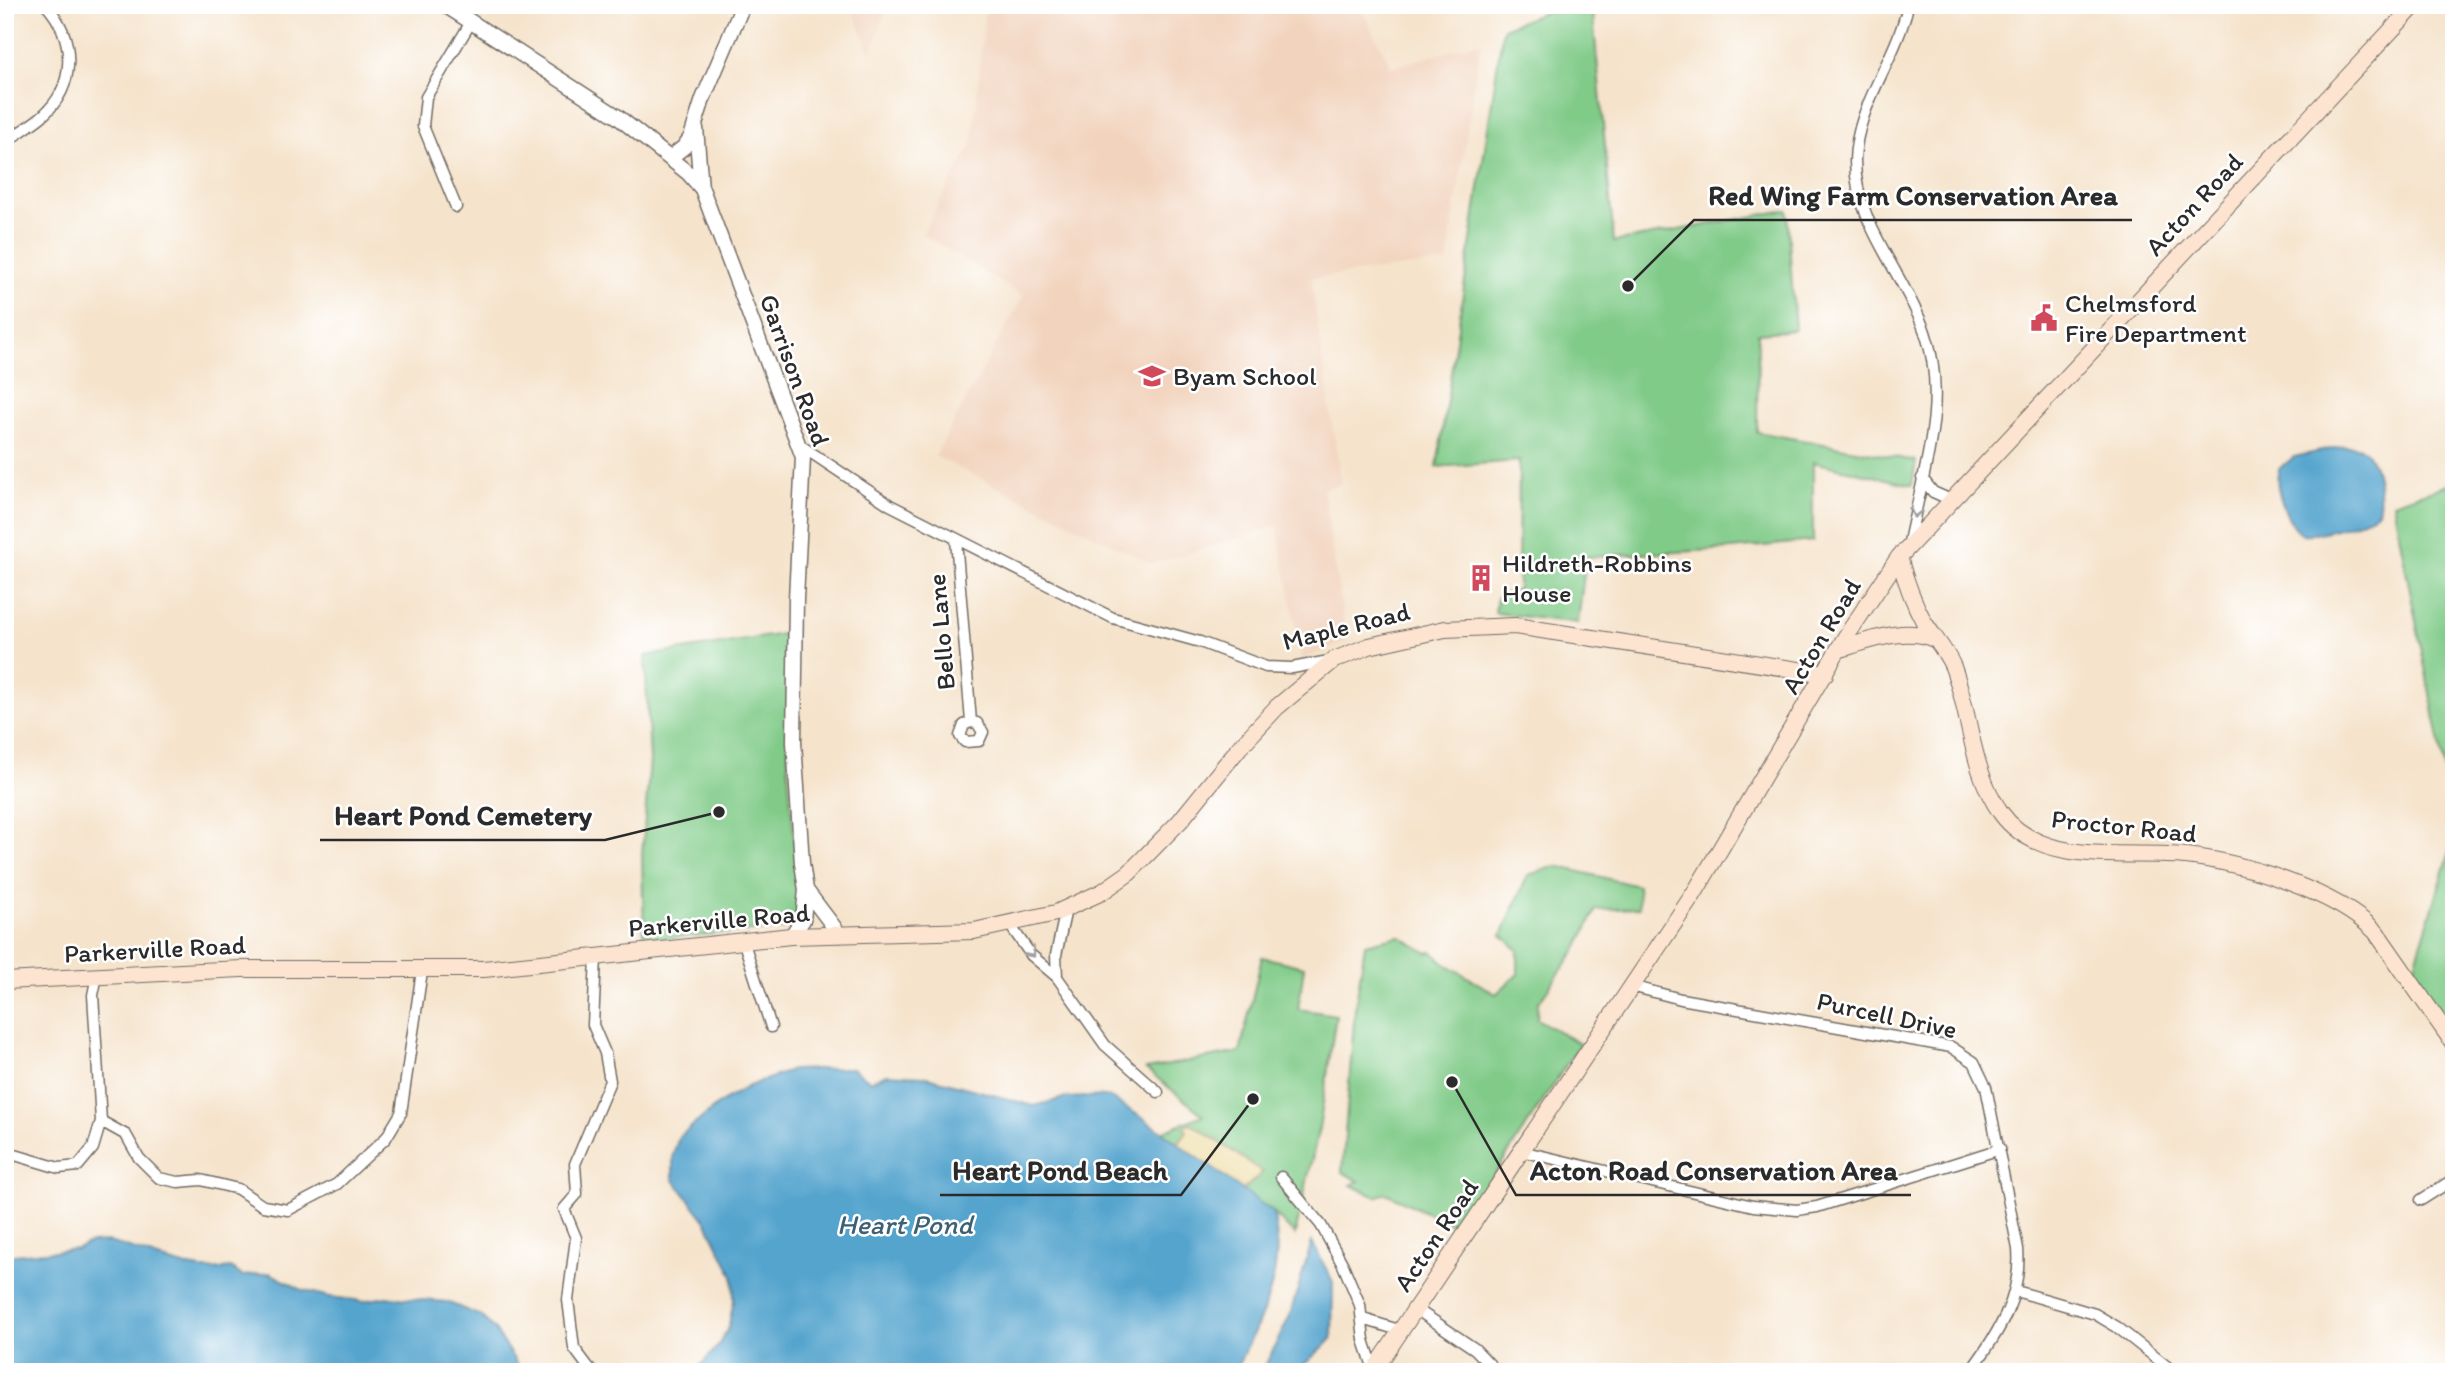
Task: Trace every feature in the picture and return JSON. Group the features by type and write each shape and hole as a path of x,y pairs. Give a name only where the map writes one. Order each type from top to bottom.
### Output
{"main road":[{"name":"Acton Road","path":"1373,1371 1695,892 1838,650 1903,552 2414,5"},
{"name":"Proctor Road","path":"1903,552 1919,611 1954,668 1987,789 2012,825 2035,841 2065,849 2185,856 2219,862 2339,903 2363,919 2382,939 2454,1044"},
{"name":"Maple Road","path":"1334,660 1403,636 1493,625 1538,627 1825,674"},
{"path":"1838,650 1905,635 1922,634 1936,640"},
{"name":"Parkerville Road","path":"5,981 306,968 422,971 484,969 743,940 791,936 974,931 1010,925 1066,909 1102,892 1129,873 1180,821 1257,727 1334,660"}],"street":[{"path":"5,142 43,116 60,92 69,69 69,46 57,18 46,5"},
{"name":"Garrison Road","path":"445,5 595,101 670,158 702,189 801,446 804,469 798,538 794,742 806,890 803,920 791,936"},
{"path":"670,158 684,147 696,126 703,99 743,5"},
{"path":"1903,552 1922,478 1935,400 1930,351 1914,304 1865,209 1857,183 1855,159 1862,123 1896,46 1908,5"},
{"path":"456,207 423,126 426,97 471,22"},
{"path":"696,126 702,189"},
{"name":"Maple Road","path":"801,446 865,491 1114,618 1200,642 1252,664 1292,668 1334,660"},
{"path":"1922,478 1933,492 1951,500"},
{"name":"Bello Lane","path":"956,539 971,722"},
{"path":"806,890 841,935"},
{"path":"1057,977 1056,955 1066,909"},
{"path":"1010,925 1031,955 1057,977 1105,1045 1158,1092"},
{"path":"743,940 771,1027"},
{"path":"592,1372 574,1348 568,1300 576,1238 564,1209 577,1194 575,1164 610,1081 605,1053 593,1025 596,957"},
{"path":"101,1121 126,1135 139,1158 159,1178 178,1182 201,1180 238,1189 263,1206 288,1210 337,1184 386,1138 401,1113 422,971"},
{"path":"5,1152 59,1168 78,1166 93,1148 101,1121 93,995 97,976"},
{"name":"Purcell Drive","path":"1631,986 1681,999 1951,1047 1974,1062 1981,1076 2000,1149 2018,1249 2016,1291 2000,1329 1970,1372"},
{"path":"1521,1151 1753,1206 1797,1210 1817,1207 2000,1149"},
{"path":"1281,1177 1321,1225 1343,1265 1363,1319 1364,1340 1373,1371"},
{"path":"2421,1200 2454,1179"},
{"path":"2016,1291 2095,1314 2117,1327 2174,1372"},
{"path":"1416,1309 1469,1345 1497,1372"},
{"path":"1363,1319 1402,1331"}],"shaded area":[{"path":"850,5 888,5 871,53"},
{"name":"Byam School","path":"985,5 1359,5 1392,67 1481,42 1447,262 1311,278 1341,484 1323,489 1347,642 1302,659 1277,526 1152,564 935,456 1023,296 922,234 973,142"}],"green space":[{"path":"1564,5 1592,5 1614,242 1787,210 1795,330 1758,333 1757,432 1916,461 1912,485 1813,462 1813,541 1732,549 1586,557 1578,623 1495,613 1497,597 1518,589 1519,461 1437,467 1503,28"},
{"path":"2454,483 2454,817 2393,503"},
{"path":"789,633 788,769 799,895 797,917 789,928 644,940 642,854 650,760 645,656"},
{"path":"2454,839 2454,1033 2413,971"},
{"path":"1556,866 1638,886 1639,908 1596,910 1578,947 1538,1003 1537,1019 1580,1044 1459,1228 1386,1193 1376,1197 1351,1185 1359,1181 1342,1172 1355,1009 1365,944 1399,936 1428,953 1432,951 1441,961 1496,994 1518,974 1518,950 1502,935 1528,875"},
{"path":"1262,957 1304,967 1298,1009 1336,1015 1320,1123 1295,1235 1273,1212 1161,1132 1203,1115 1146,1069 1240,1052"}],"sand":[{"path":"1191,1123 1263,1172 1243,1190 1177,1145 1187,1131 1184,1127"}],"water":[{"path":"2345,446 2362,449 2370,457 2378,481 2378,511 2364,520 2342,527 2302,534 2291,522 2283,504 2278,485 2279,469 2294,457"},
{"name":"Heart Pond","path":"852,1068 870,1081 887,1074 924,1076 1034,1106 1065,1098 1107,1096 1143,1118 1273,1212 1277,1254 1274,1275 1262,1315 1234,1372 695,1372 718,1346 728,1329 734,1300 733,1276 707,1223 673,1179 673,1155 679,1137 720,1103 749,1086 792,1070"},
{"path":"108,1242 198,1269 230,1268 243,1276 270,1273 302,1290 330,1297 363,1301 386,1297 447,1302 481,1316 495,1330 522,1372 5,1372 5,1256 77,1249 90,1243"},
{"path":"1312,1242 1333,1282 1332,1339 1296,1372 1262,1372 1289,1318"}],"place":[{"name":"Red Wing Farm Conservation Area","path":"1628,286"},
{"name":"Chelmsford Fire Department","path":"2044,318"},
{"name":"Byam School","path":"1152,376"},
{"name":"Hildreth-Robbins House","path":"1481,578"},
{"name":"Heart Pond Cemetery","path":"719,812"},
{"name":"Acton Road Conservation Area","path":"1452,1082"},
{"name":"Heart Pond Beach","path":"1253,1099"}]}
